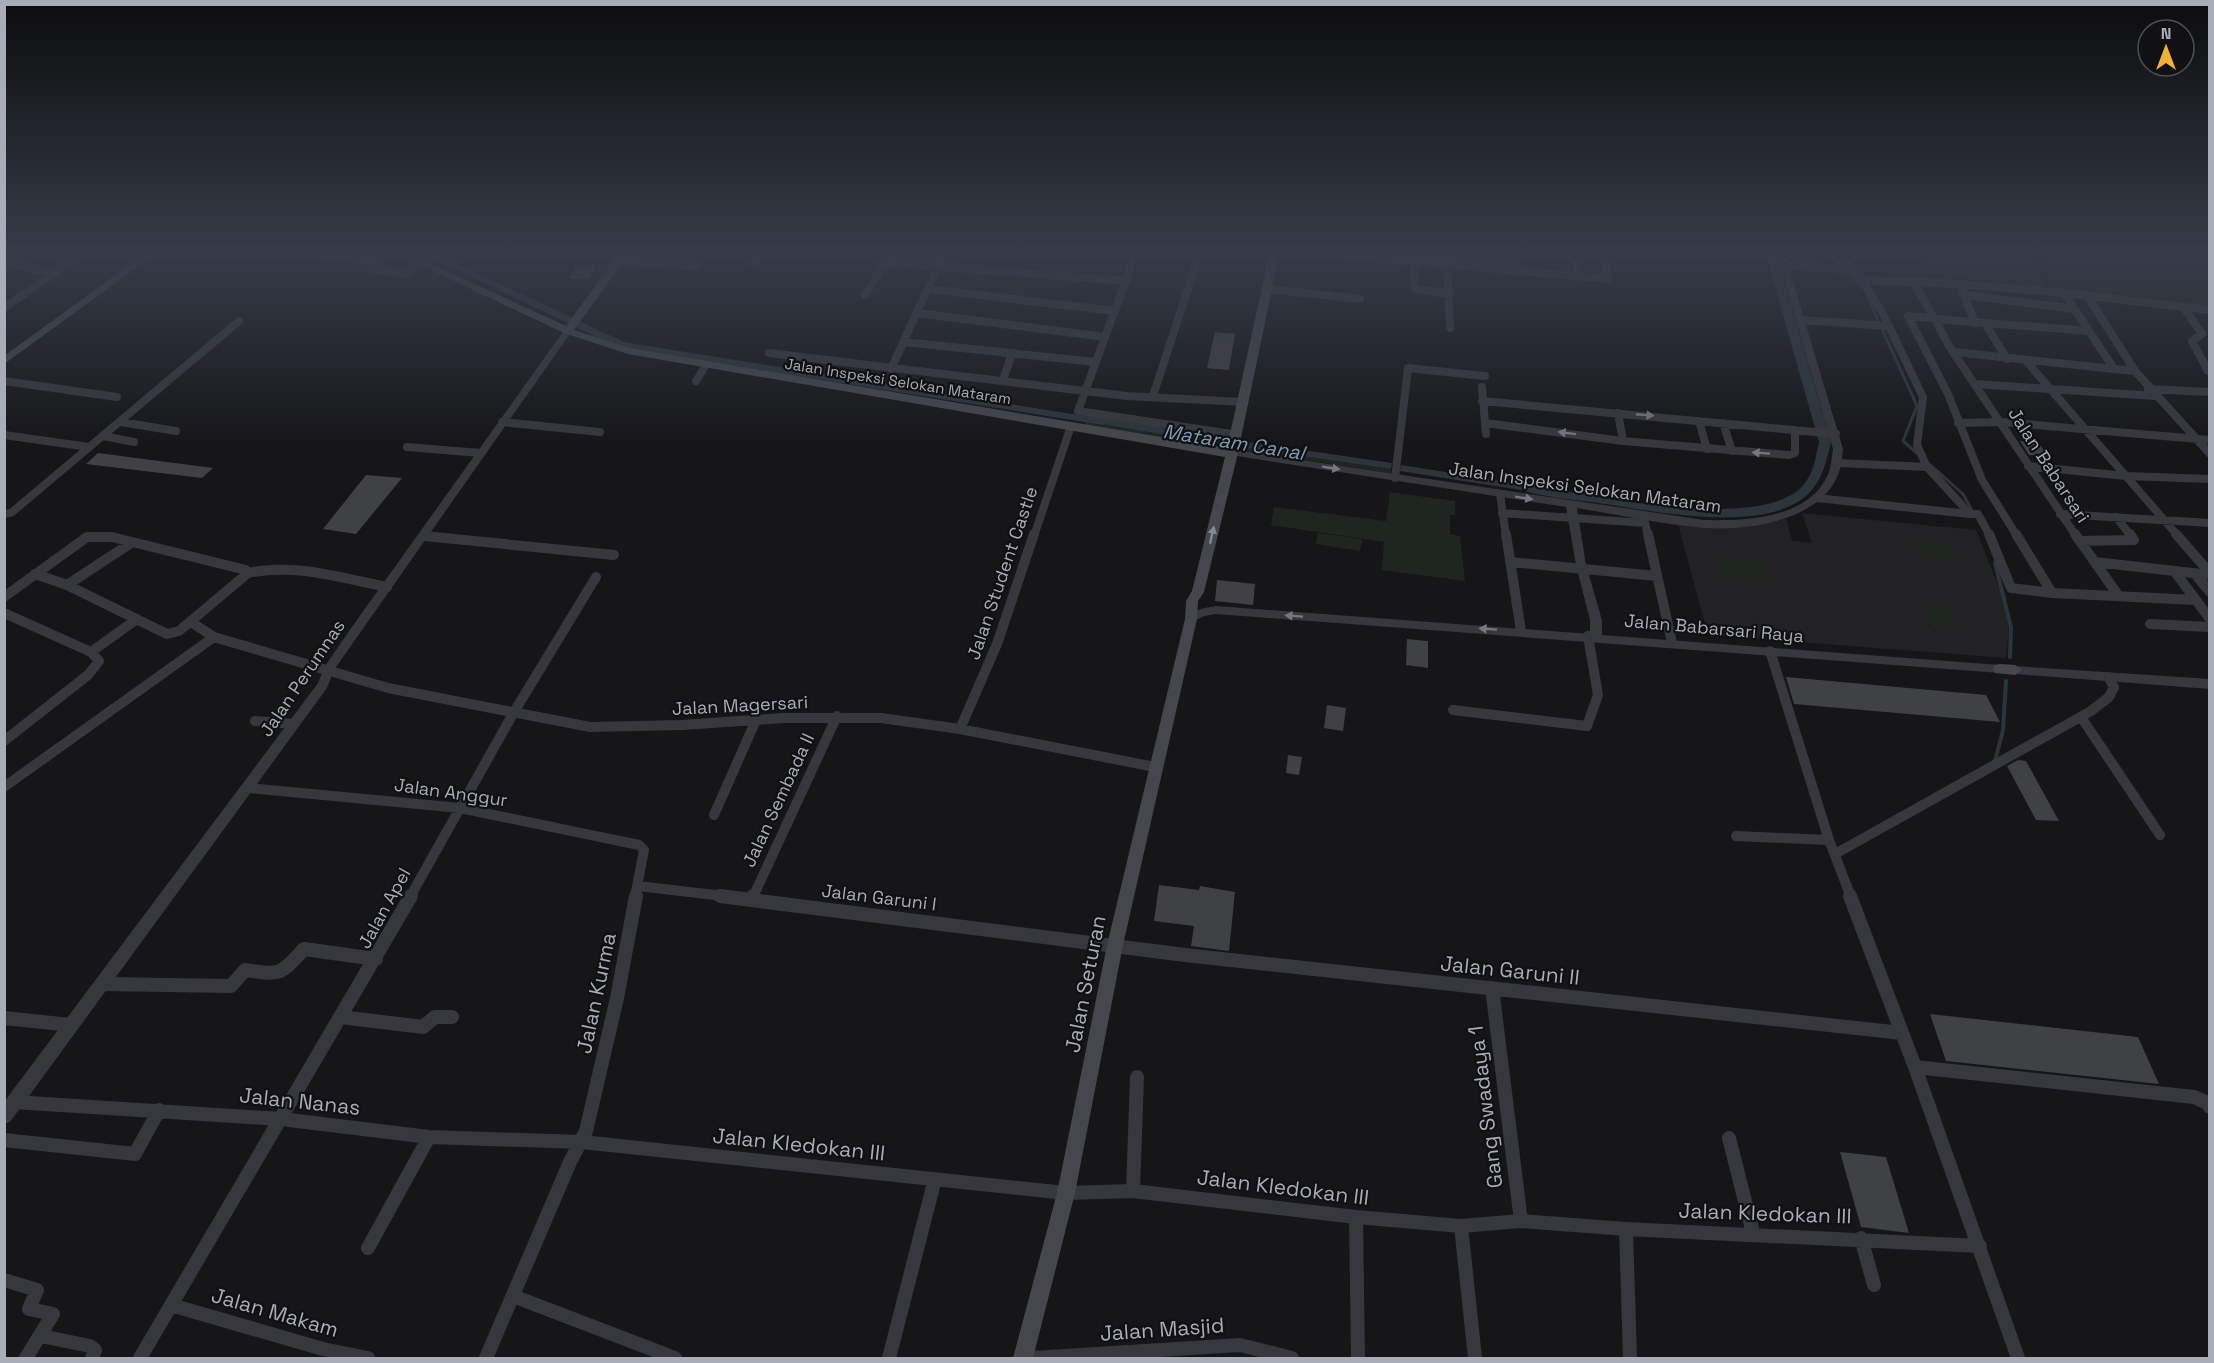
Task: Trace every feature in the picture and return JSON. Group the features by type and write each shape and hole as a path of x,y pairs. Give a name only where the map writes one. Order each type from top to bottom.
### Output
{"main road":[{"path":"4,361 62,319"},
{"name":"Jalan Inspeksi Selokan Mataram","path":"548,319 620,350 706,365 1079,420 1231,446"},
{"name":"Jalan Perumnas","path":"570,328 577,319"},
{"path":"1191,619 1192,601 1198,592 1260,319"},
{"name":"Jalan Seturan","path":"1023,1359 1066,1193 1115,945 1191,619"},
{"name":"Jalan Babarsari Raya","path":"2000,669 2015,670"}],"street":[{"path":"891,369 914,319"},
{"path":"961,319 1106,337"},
{"path":"1086,390 1112,319"},
{"path":"1153,396 1178,319"},
{"path":"1450,319 1450,328"},
{"path":"1880,319 1923,398 1917,446 1927,467 1970,514"},
{"path":"1909,319 1948,394 1982,480 2052,593"},
{"name":"Jalan Babarsari","path":"2088,331 1986,325 1935,319 2028,466 2118,595"},
{"path":"1974,319 1976,323"},
{"path":"2080,319 2114,369"},
{"path":"2102,319 2151,392 2210,454"},
{"path":"2191,319 2202,334 2192,341 2208,371"},
{"path":"1884,326 1800,320 1833,434 1838,463 1927,467"},
{"path":"8,513 121,422 239,321"},
{"path":"1986,325 2007,360"},
{"name":"Jalan Perumnas","path":"4,1116 323,685 329,669 570,328"},
{"path":"904,342 1096,362"},
{"path":"1954,352 2007,360 2136,370"},
{"path":"770,353 891,369 1086,390 1241,401"},
{"path":"1003,380 1012,354"},
{"path":"2026,361 2210,574"},
{"path":"696,381 706,365"},
{"path":"1396,471 1408,368 1485,376"},
{"path":"6,383 117,397"},
{"path":"1976,384 2053,391 2210,392"},
{"path":"1482,387 1486,434"},
{"name":"Jalan Student Castle","path":"960,729 997,644 1079,420 1078,411 1086,390"},
{"path":"1482,401 1833,434"},
{"path":"1618,413 1623,441"},
{"path":"1079,420 1231,446"},
{"path":"1699,421 1707,449"},
{"path":"121,422 176,431"},
{"path":"502,422 600,432"},
{"path":"1958,423 2001,422 2210,440"},
{"path":"1485,423 1623,441 1794,454 1795,430"},
{"path":"1723,423 1732,451"},
{"path":"4,435 89,447"},
{"path":"103,436 134,441"},
{"name":"Jalan Inspeksi Selokan Mataram","path":"1231,446 1396,471 1500,494 1644,520 1704,524 1742,523 1795,512 1816,498 1830,481 1838,463"},
{"path":"407,447 481,453"},
{"path":"2028,466 2126,476 2210,479"},
{"path":"1500,494 1521,631"},
{"path":"1816,498 1978,514 1988,531 2011,588 2052,593 2196,600"},
{"path":"1453,710 1587,726 1598,695 1592,631 1571,506"},
{"path":"1502,513 1644,520 1672,643"},
{"path":"2060,514 2210,522"},
{"path":"2080,541 2134,540 2116,517"},
{"path":"4,597 89,536 112,537 246,570 248,573"},
{"path":"423,536 614,555"},
{"path":"67,585 131,543"},
{"path":"1510,562 1657,576"},
{"path":"2094,562 2210,574"},
{"path":"35,574 67,585 166,634 179,631 248,573 260,569 285,569 387,587"},
{"path":"2175,572 2210,619"},
{"path":"2195,574 2210,592"},
{"name":"Jalan Apel","path":"140,1359 376,959 514,712 596,577"},
{"path":"1198,592 1202,601 1216,610"},
{"path":"1191,619 1201,613 1216,610"},
{"name":"Jalan Babarsari Raya","path":"1216,610 1521,631 2000,669"},
{"path":"4,613 92,652 99,661 88,675 4,741"},
{"path":"92,652 137,619"},
{"name":"Jalan Magersari","path":"191,622 214,637 388,688 565,723 613,728 837,716 881,718 960,729 1155,767"},
{"path":"2151,624 2210,627"},
{"path":"4,787 214,637"},
{"path":"1770,651 1829,840 1915,1067 2018,1359"},
{"name":"Jalan Babarsari Raya","path":"2015,670 2210,684"},
{"path":"1835,854 1995,761 2081,717 2112,695 2114,687 2108,677"},
{"name":"Jalan Sembada II","path":"752,899 837,716"},
{"path":"2081,717 2160,835"},
{"path":"714,815 756,720"},
{"path":"255,721 294,724"},
{"name":"Jalan Anggur","path":"248,788 460,808 627,842 639,845 644,850"},
{"path":"1736,836 1829,840"},
{"name":"Jalan Kurma","path":"486,1359 570,1162 582,1142 617,998 644,850"},
{"name":"Jalan Garuni I","path":"638,886 1115,945"},
{"name":"Jalan Garuni II","path":"1115,945 1185,956 1902,1033"},
{"path":"103,984 231,986 245,970 275,974 284,971 304,949 376,959"},
{"name":"Gang Swadaya 1","path":"1492,988 1521,1221"},
{"path":"4,1017 71,1025"},
{"path":"341,1017 423,1027 435,1017 452,1017"},
{"path":"1915,1067 2194,1097 2202,1099 2210,1107"},
{"path":"1133,1191 1137,1077"},
{"name":"Jalan Nanas","path":"14,1102 281,1119 429,1137 582,1142"},
{"path":"4,1140 135,1154 159,1110"},
{"path":"368,1248 429,1137"},
{"path":"1729,1138 1749,1225 1753,1233"},
{"name":"Jalan Kledokan III","path":"582,1142 677,1150 1066,1193 1133,1191 1356,1217 1461,1226 1521,1221 1626,1229 1861,1238 1980,1246"},
{"path":"889,1359 934,1179"},
{"path":"1356,1217 1358,1359"},
{"path":"1461,1226 1474,1359"},
{"path":"1626,1229 1630,1359"},
{"path":"1861,1238 1874,1285"},
{"path":"4,1280 37,1290 29,1309 52,1311 41,1336 26,1359"},
{"path":"513,1296 670,1358"},
{"name":"Jalan Makam","path":"171,1305 368,1359"},
{"path":"41,1336 90,1346 95,1350 92,1359"},
{"name":"Jalan Masjid","path":"1033,1359 1221,1352 1240,1345 1292,1359"}],"shaded area":[{"path":"1088,416 1220,436 1218,444 1085,421"},
{"path":"1085,421 1218,444 1217,447 1084,425"},
{"path":"1241,441 1392,463 1391,469 1239,447"},
{"path":"1239,447 1391,469 1390,473 1238,450"},
{"path":"1401,465 1546,488 1546,494 1400,471"},
{"path":"1390,492 1455,501 1455,515 1450,515 1450,534 1460,536 1465,581 1382,570 1384,542 1271,525 1274,507 1386,521"},
{"path":"1802,513 1976,530 2002,595 2009,627 2006,658 1708,635 1678,524 1757,525 1786,519 1792,541 1812,543"},
{"path":"1318,533 1362,539 1360,551 1316,544"},
{"path":"1911,540 1952,544 1960,561 1919,557"},
{"path":"1716,557 1764,561 1771,583 1722,579"},
{"path":"1923,602 1948,605 1958,631 1932,628"}],"building":[{"path":"1215,332 1235,334 1229,370 1207,368"},
{"path":"2020,441 2038,442 2047,455 2029,455"},
{"path":"98,453 213,468 202,478 86,464"},
{"path":"366,475 402,478 356,534 323,529"},
{"path":"1217,580 1255,584 1253,605 1215,601"},
{"path":"1407,639 1428,641 1428,668 1406,665"},
{"path":"1786,677 1986,695 2000,722 1794,704"},
{"path":"1327,705 1346,708 1343,731 1324,728"},
{"path":"1288,755 1302,757 1299,775 1286,773"},
{"path":"2018,760 2026,761 2059,821 2036,820 2007,766"},
{"path":"1159,885 1199,890 1200,886 1235,892 1229,951 1191,946 1194,926 1154,921"},
{"path":"1930,1014 2138,1037 2159,1084 1946,1061"},
{"path":"1840,1152 1886,1157 1909,1233 1861,1227"}],"waterway":[{"name":"Mataram Canal","path":"566,319 621,345 1103,422"},
{"name":"Mataram Canal","path":"1528,488 1657,508 1718,513 1750,512 1778,506 1802,493 1818,472 1825,442 1789,319"},
{"path":"1877,319 1917,406 1903,441 1918,454"},
{"name":"Mataram Canal","path":"1202,438 1245,444"},
{"path":"1926,461 1963,494 1973,512"},
{"path":"1995,563 2011,627 2010,657"},
{"path":"1995,761 2003,730 2006,681"}]}
